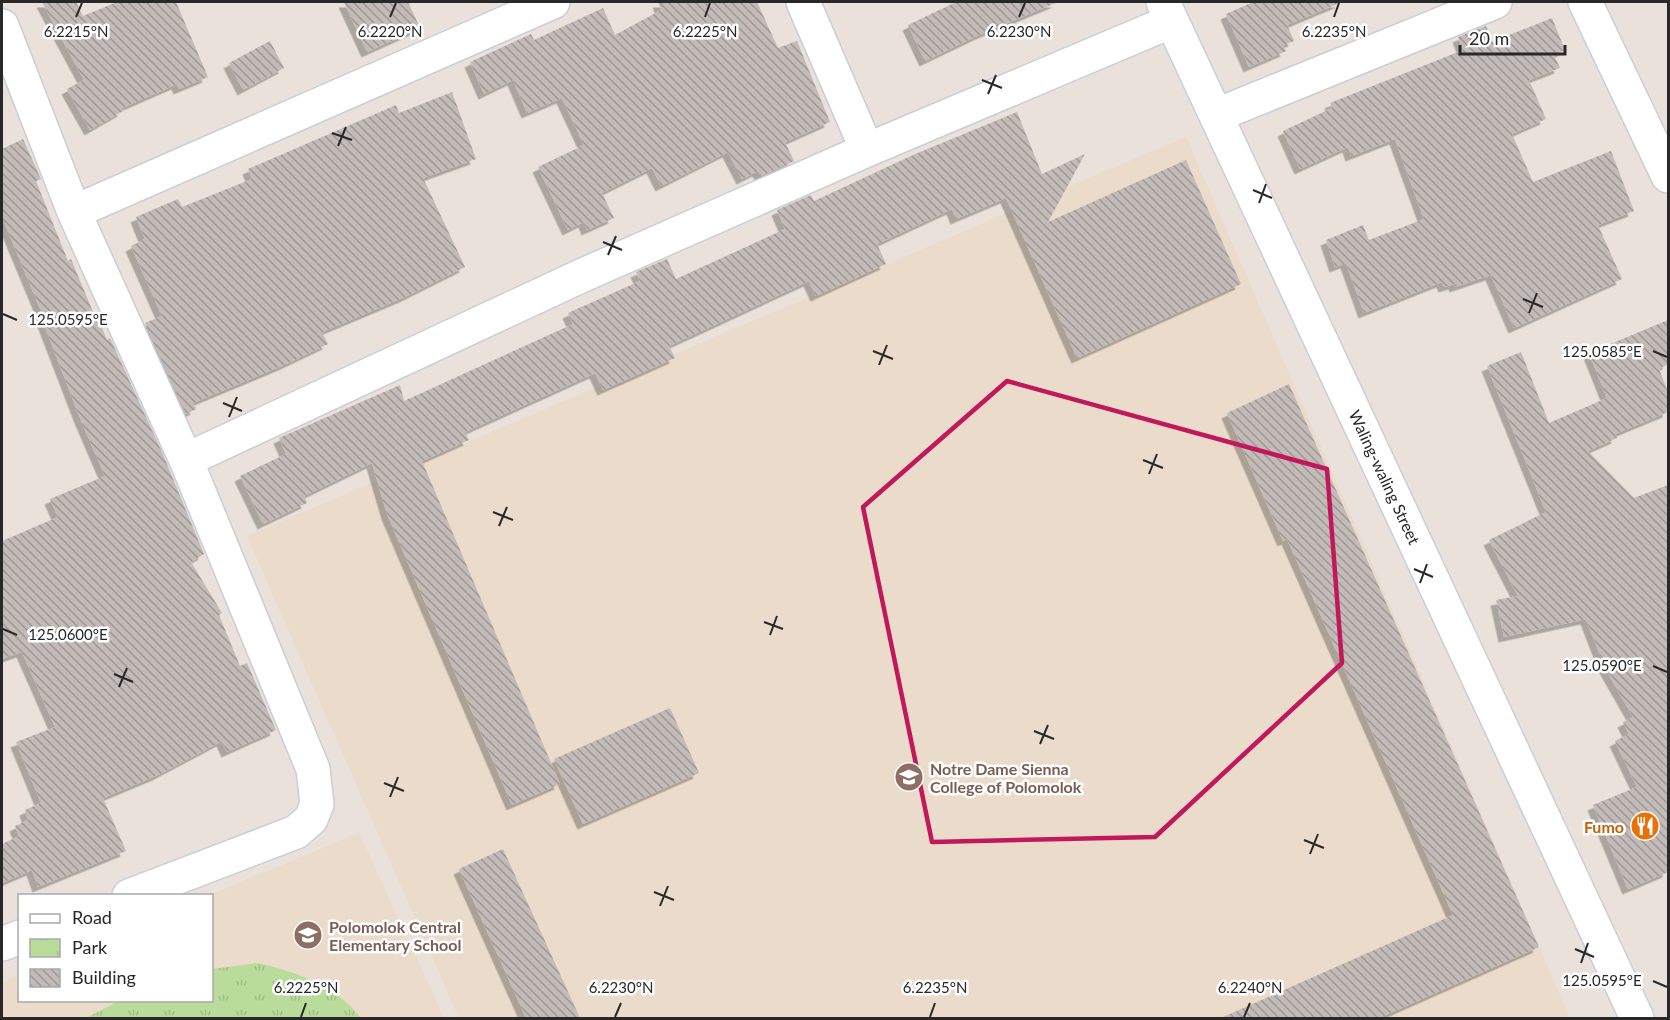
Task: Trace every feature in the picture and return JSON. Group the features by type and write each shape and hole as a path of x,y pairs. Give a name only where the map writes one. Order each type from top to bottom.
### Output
{"street":[{"path":"74,212 553,2"},
{"path":"803,2 867,150"},
{"path":"1217,115 1495,2"},
{"path":"1585,2 1668,176"},
{"path":"186,460 580,276 867,150 1167,11"},
{"name":"Waling-waling Street","path":"1167,11 1637,1018"},
{"path":"2,26 74,212 186,460 313,770 317,804 311,819 296,832 134,894"},
{"path":"2,944 18,938"}],"highlighted area":[{"path":"1007,381 1327,469 1342,663 1155,837 932,842 863,507"}],"shaded area":[{"name":"Notre Dame Sienna College of Polomolok","path":"1186,137 1570,1018 459,1018 247,536"},
{"name":"Polomolok Central Elementary School","path":"359,833 444,1018 2,1018 2,983 18,975 18,1002 213,1002 212,894"}],"green space":[{"path":"257,963 285,970 300,975 340,997 361,1018 86,1018 117,1002 213,1002 213,969"}],"building":[{"path":"42,2 76,2 83,16 117,2 176,2 208,77 179,89 177,84 122,108 123,111 90,130 67,89 84,80"},
{"path":"344,2 408,2 420,28 367,52"},
{"path":"658,2 757,2 778,48 797,41 830,122 785,142 794,161 761,176 758,171 742,179 728,152 661,186 652,168 602,193 614,218 587,230 584,222 568,230 538,167 584,145 562,98 527,113 513,80 484,94 470,62 531,34 534,40 603,8 615,35 661,10"},
{"path":"956,2 1058,2 979,35 925,61 908,25"},
{"path":"1253,2 1342,2 1287,25 1294,41 1283,45 1286,51 1249,67 1226,14"},
{"path":"1552,18 1565,50 1554,55 1560,68 1529,80 1546,119 1512,134 1533,182 1611,151 1634,211 1598,225 1622,279 1514,328 1491,275 1455,287 1454,284 1444,287 1442,282 1364,313 1346,263 1335,267 1326,240 1363,225 1369,240 1424,219 1395,139 1351,156 1348,147 1300,169 1283,131 1332,108 1330,103 1463,50 1458,37 1486,26 1492,42"},
{"path":"270,41 284,68 243,90 229,63"},
{"path":"452,92 476,159 423,178 465,267 405,297 322,332 328,344 193,403 196,409 186,414 145,323 162,316 131,246 145,239 136,217 178,199 182,207 252,179 248,169 396,105 399,113"},
{"path":"1017,112 1042,174 1085,154 1048,222 1186,160 1241,284 1077,358 1006,198 956,219 952,209 877,244 886,264 816,296 809,281 669,346 675,358 603,390 595,373 465,432 469,440 422,461 560,784 512,805 387,514 372,463 304,496 307,503 263,524 240,476 286,454 279,438 400,385 404,401 573,324 568,313 640,281 636,272 667,259 676,279 785,229 777,210 811,195 814,201 913,155"},
{"path":"23,139 41,179 36,181 68,261 71,259 98,324 100,323 107,340 110,338 162,452 204,554 191,562 222,613 219,615 240,666 247,663 276,730 227,752 222,741 158,775 103,798 126,851 38,887 32,870 2,883 2,844 19,836 15,826 28,820 25,810 41,803 16,742 55,727 22,652 2,659 2,541 58,517 50,499 105,476 2,217 2,149"},
{"path":"1668,320 1668,364 1659,369 1668,392 1668,412 1615,434 1617,438 1588,451 1634,498 1668,485 1668,872 1628,889 1593,805 1637,787 1615,741 1629,734 1623,722 1633,717 1605,668 1586,619 1504,637 1496,600 1518,596 1489,540 1546,512 1487,366 1521,352 1549,423 1607,398 1589,353"},
{"path":"1289,384 1539,947 1379,1018 1221,1018 1453,915 1287,539 1283,541 1227,413"},
{"path":"670,708 699,773 583,824 554,759"},
{"path":"503,849 580,1018 526,1018 459,869"}],"place":[{"name":"Notre Dame Sienna College of Polomolok","path":"909,777"},
{"name":"Fumo","path":"1645,826"},
{"name":"Polomolok Central Elementary School","path":"308,935"}]}
